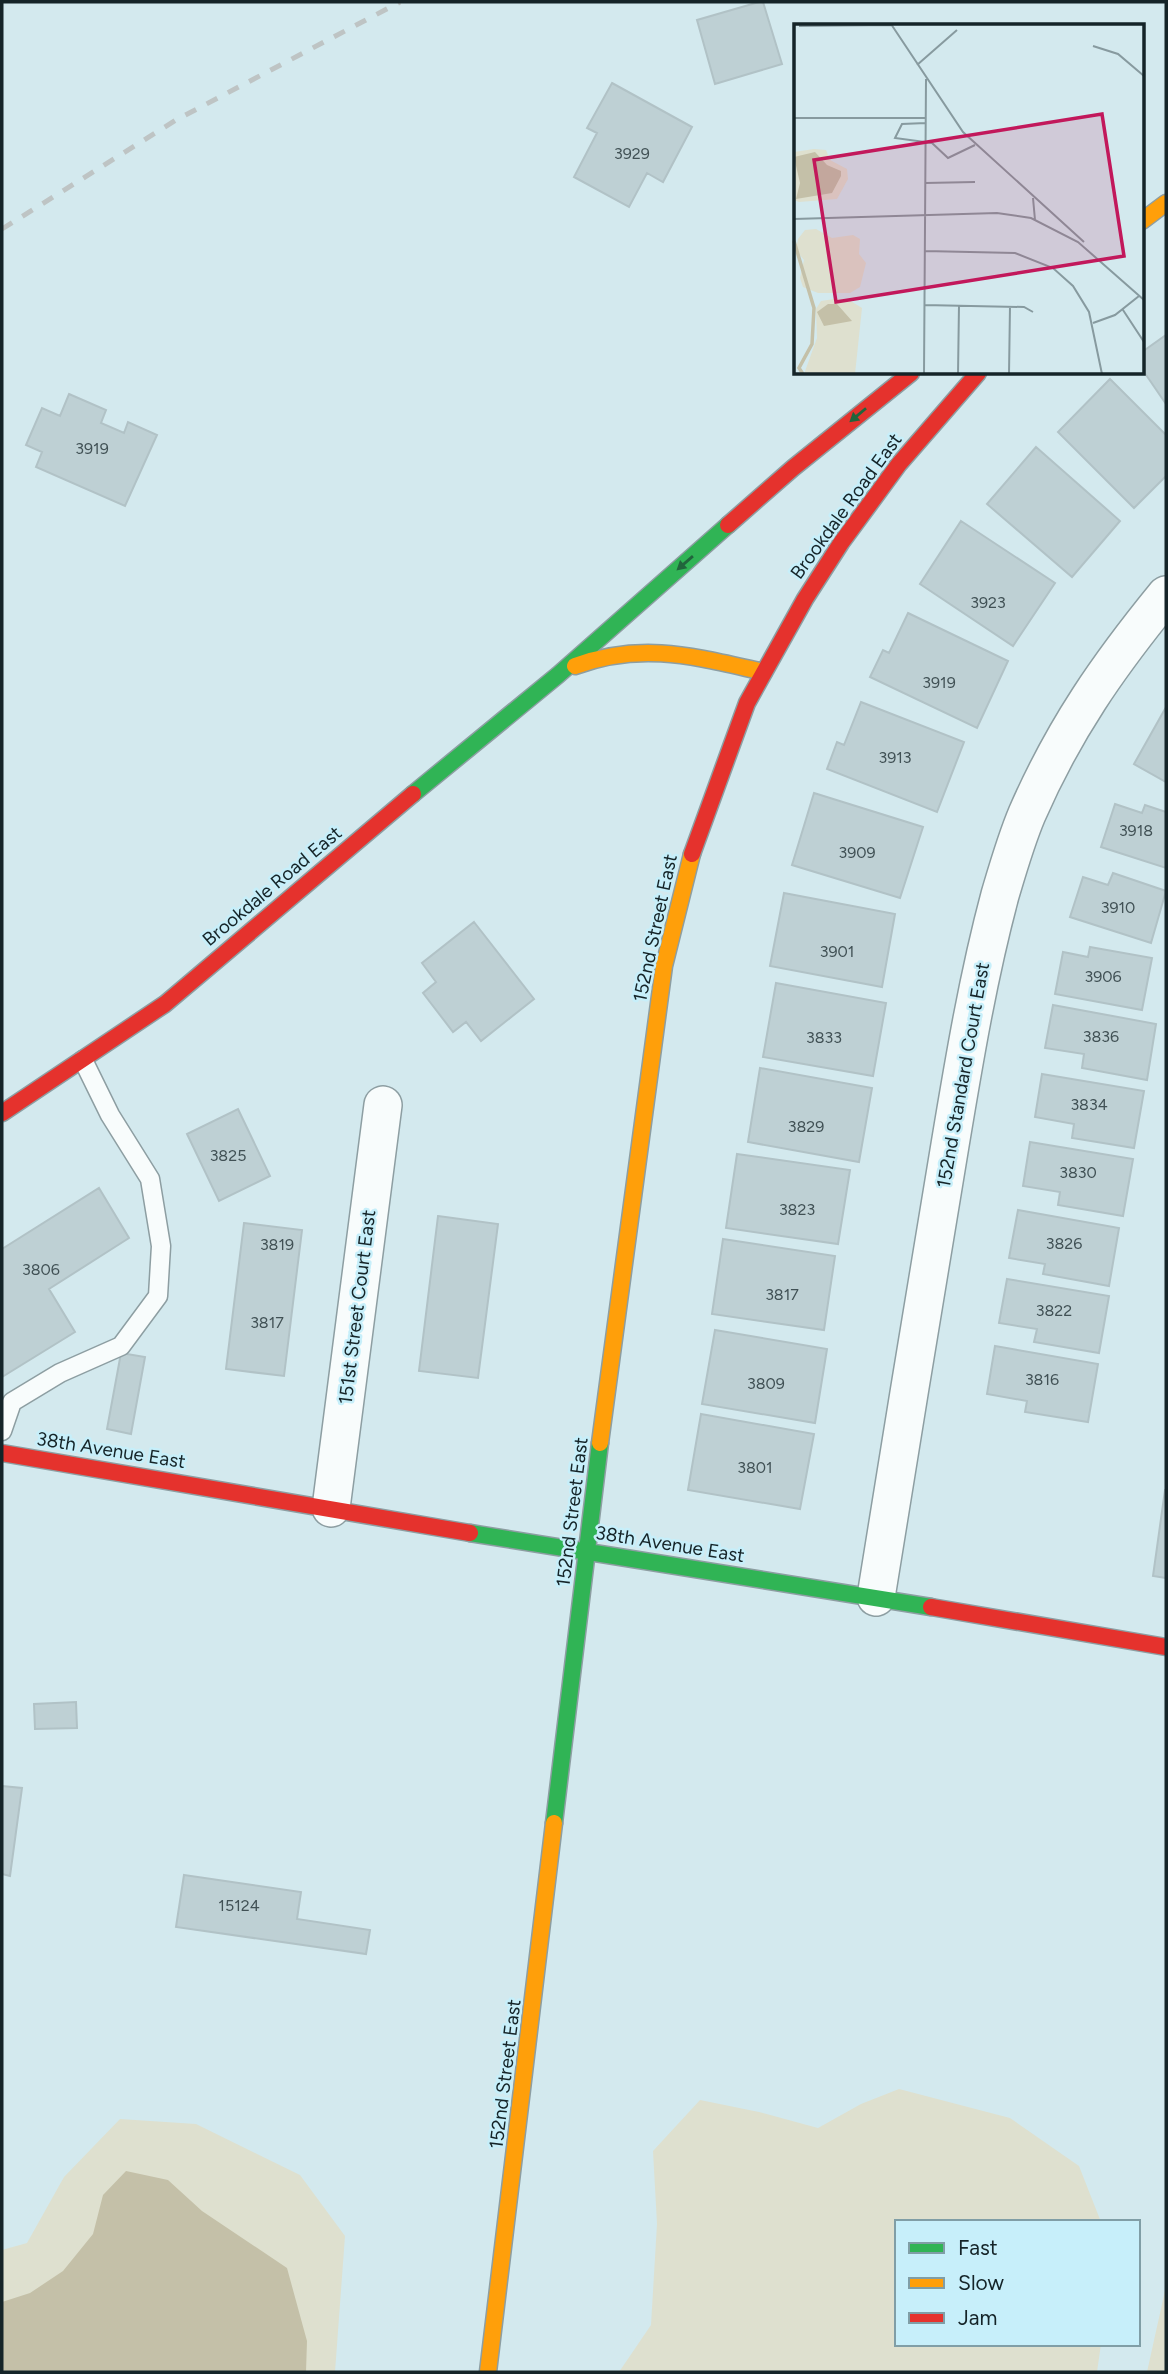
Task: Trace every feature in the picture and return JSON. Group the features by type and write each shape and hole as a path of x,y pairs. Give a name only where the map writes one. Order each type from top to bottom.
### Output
{"main road":[{"path":"1144,220 1166,203"},
{"name":"Brookdale Road East","path":"2,1113 165,1004 558,675 793,468 910,374"},
{"name":"Brookdale Road East","path":"558,675 586,661 614,652 638,650 688,656 764,672 805,598 841,543 899,464 977,374"},
{"name":"152nd Street East","path":"488,2372 617,1305 664,966 694,847 747,703 764,672"},
{"name":"38th Avenue East","path":"2,1454 1166,1647"}],"street":[{"name":"152nd Standard Court East","path":"876,1597 986,945 1025,817 1047,770 1075,718 1119,653 1166,595"},
{"name":"151st Street Court East","path":"331,1508 383,1105"}],"lane":[{"path":"2,1431 12,1402 60,1373 121,1346 158,1296 161,1246 159,1219 150,1179 110,1115 83,1060"}],"green space":[{"path":"899,2089 1010,2118 1079,2166 1100,2220 895,2220 895,2346 1101,2346 1097,2372 619,2372 651,2325 657,2224 653,2151 700,2100 818,2128 861,2104"},
{"path":"120,2119 196,2124 300,2175 345,2236 335,2372 2,2372 2,2250 27,2243 64,2177"},
{"path":"1166,2286 1166,2372 1147,2372"}],"shaded area":[{"path":"126,2171 168,2180 202,2211 287,2268 307,2341 306,2372 2,2372 2,2302 30,2293 63,2271 93,2234 103,2195"}],"building":[{"path":"763,2 782,64 715,84 697,20"},
{"path":"612,83 692,127 663,182 647,173 629,207 574,177 597,133 587,128"},
{"path":"1166,335 1166,404 1144,372 1144,351"},
{"path":"1110,379 1166,435 1166,476 1134,508 1058,432"},
{"path":"69,394 106,410 101,423 124,433 128,422 157,435 125,506 36,467 42,452 26,445 42,408 60,416"},
{"path":"1036,447 1120,521 1072,577 987,504"},
{"path":"961,521 1055,583 1013,646 920,584"},
{"path":"908,613 1008,661 977,728 870,677 883,650 889,653"},
{"path":"861,702 964,742 937,812 827,769 837,742 844,745"},
{"path":"1166,710 1166,782 1134,764"},
{"path":"814,793 923,827 900,898 792,865"},
{"path":"1115,804 1142,813 1145,805 1166,812 1166,868 1101,847"},
{"path":"1113,873 1166,891 1151,943 1070,917 1083,877 1108,885"},
{"path":"784,893 895,914 882,987 770,966"},
{"path":"474,922 534,999 481,1041 466,1022 453,1032 423,993 436,982 422,963"},
{"path":"1090,947 1152,958 1142,1010 1055,994 1063,952 1088,957"},
{"path":"776,983 886,1003 873,1076 763,1057"},
{"path":"1053,1005 1156,1024 1147,1080 1082,1068 1084,1054 1045,1048"},
{"path":"760,1068 872,1088 859,1162 748,1142"},
{"path":"1042,1074 1144,1091 1134,1148 1072,1138 1074,1124 1035,1117"},
{"path":"238,1109 270,1176 219,1201 187,1134"},
{"path":"1030,1142 1133,1159 1123,1216 1058,1205 1060,1192 1023,1186"},
{"path":"737,1154 850,1170 838,1244 726,1228"},
{"path":"99,1188 129,1238 49,1289 75,1332 2,1377 2,1249"},
{"path":"1018,1210 1119,1228 1109,1286 1043,1274 1045,1264 1009,1258"},
{"path":"438,1216 498,1224 478,1378 419,1371"},
{"path":"244,1223 302,1230 284,1376 226,1369"},
{"path":"723,1239 835,1256 824,1330 712,1314"},
{"path":"1007,1279 1109,1296 1099,1353 1034,1342 1037,1329 999,1323"},
{"path":"715,1330 827,1349 815,1423 702,1404"},
{"path":"995,1346 1098,1364 1088,1422 1025,1412 1027,1401 987,1394"},
{"path":"121,1353 145,1357 131,1434 107,1429"},
{"path":"701,1414 814,1434 800,1509 688,1490"},
{"path":"1166,1490 1166,1578 1153,1576"},
{"path":"76,1702 77,1728 35,1729 34,1704"},
{"path":"2,1786 22,1788 10,1876 2,1874"},
{"path":"184,1875 301,1892 297,1919 370,1930 366,1954 176,1927"}],"railway":[{"path":"2,229 176,120 400,2"}],"traffic: fast":[{"path":"413,794 558,675 728,525"},
{"path":"554,1823 600,1443"},
{"path":"470,1533 931,1607"}],"traffic: slow":[{"path":"1144,220 1166,203"},
{"path":"575,666 600,658 647,653 692,657 764,672"},
{"path":"600,1443 664,966 692,854"},
{"path":"488,2372 554,1823"}],"traffic: jam":[{"path":"728,525 793,468 910,374"},
{"path":"692,854 747,703 805,599 841,543 899,464 977,374"},
{"path":"2,1113 165,1004 413,794"},
{"path":"2,1453 470,1533"},
{"path":"931,1607 1166,1647"}]}
